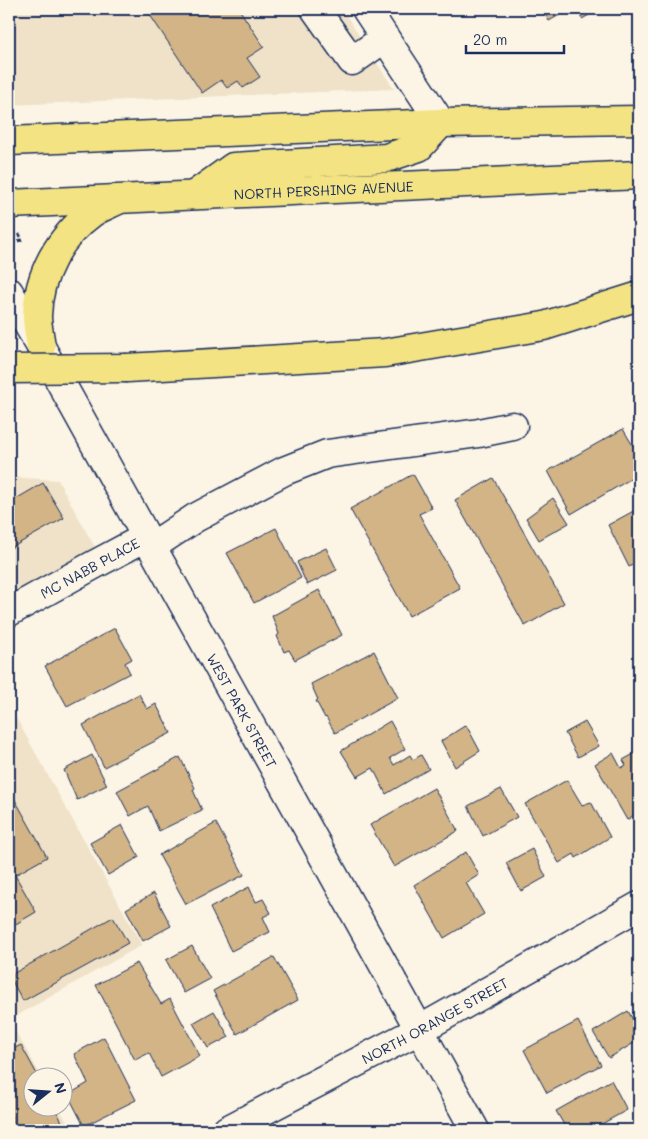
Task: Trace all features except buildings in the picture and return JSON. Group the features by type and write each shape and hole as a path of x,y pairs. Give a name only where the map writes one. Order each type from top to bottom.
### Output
{"main road":[{"path":"9,142 441,123 639,120"},
{"path":"194,195 233,167 386,158 418,147 441,123"},
{"name":"NORTH PERSHING AVENUE","path":"13,216 120,199 639,175"},
{"path":"41,347 37,316 41,286 52,258 70,232 93,212 120,199"},
{"path":"9,369 127,368 386,353 544,326 639,296"}],"street":[{"path":"315,9 352,61 385,38"},
{"path":"366,9 441,123"},
{"name":"WEST PARK STREET","path":"9,292 474,1130"},
{"name":"MC NABB PLACE","path":"9,612 90,567 149,542 284,471 327,454 513,426"},
{"name":"NORTH ORANGE STREET","path":"227,1130 419,1030 639,906"}],"path":[{"path":"9,242 23,240 13,216"}],"shaded area":[{"path":"9,9 342,9 394,89 9,105"},
{"path":"9,477 58,480 102,560 9,614"},
{"path":"9,705 142,945 9,1020"},
{"path":"9,1020 35,1066 22,1066 22,1116 63,1116 72,1130 9,1130"}]}
